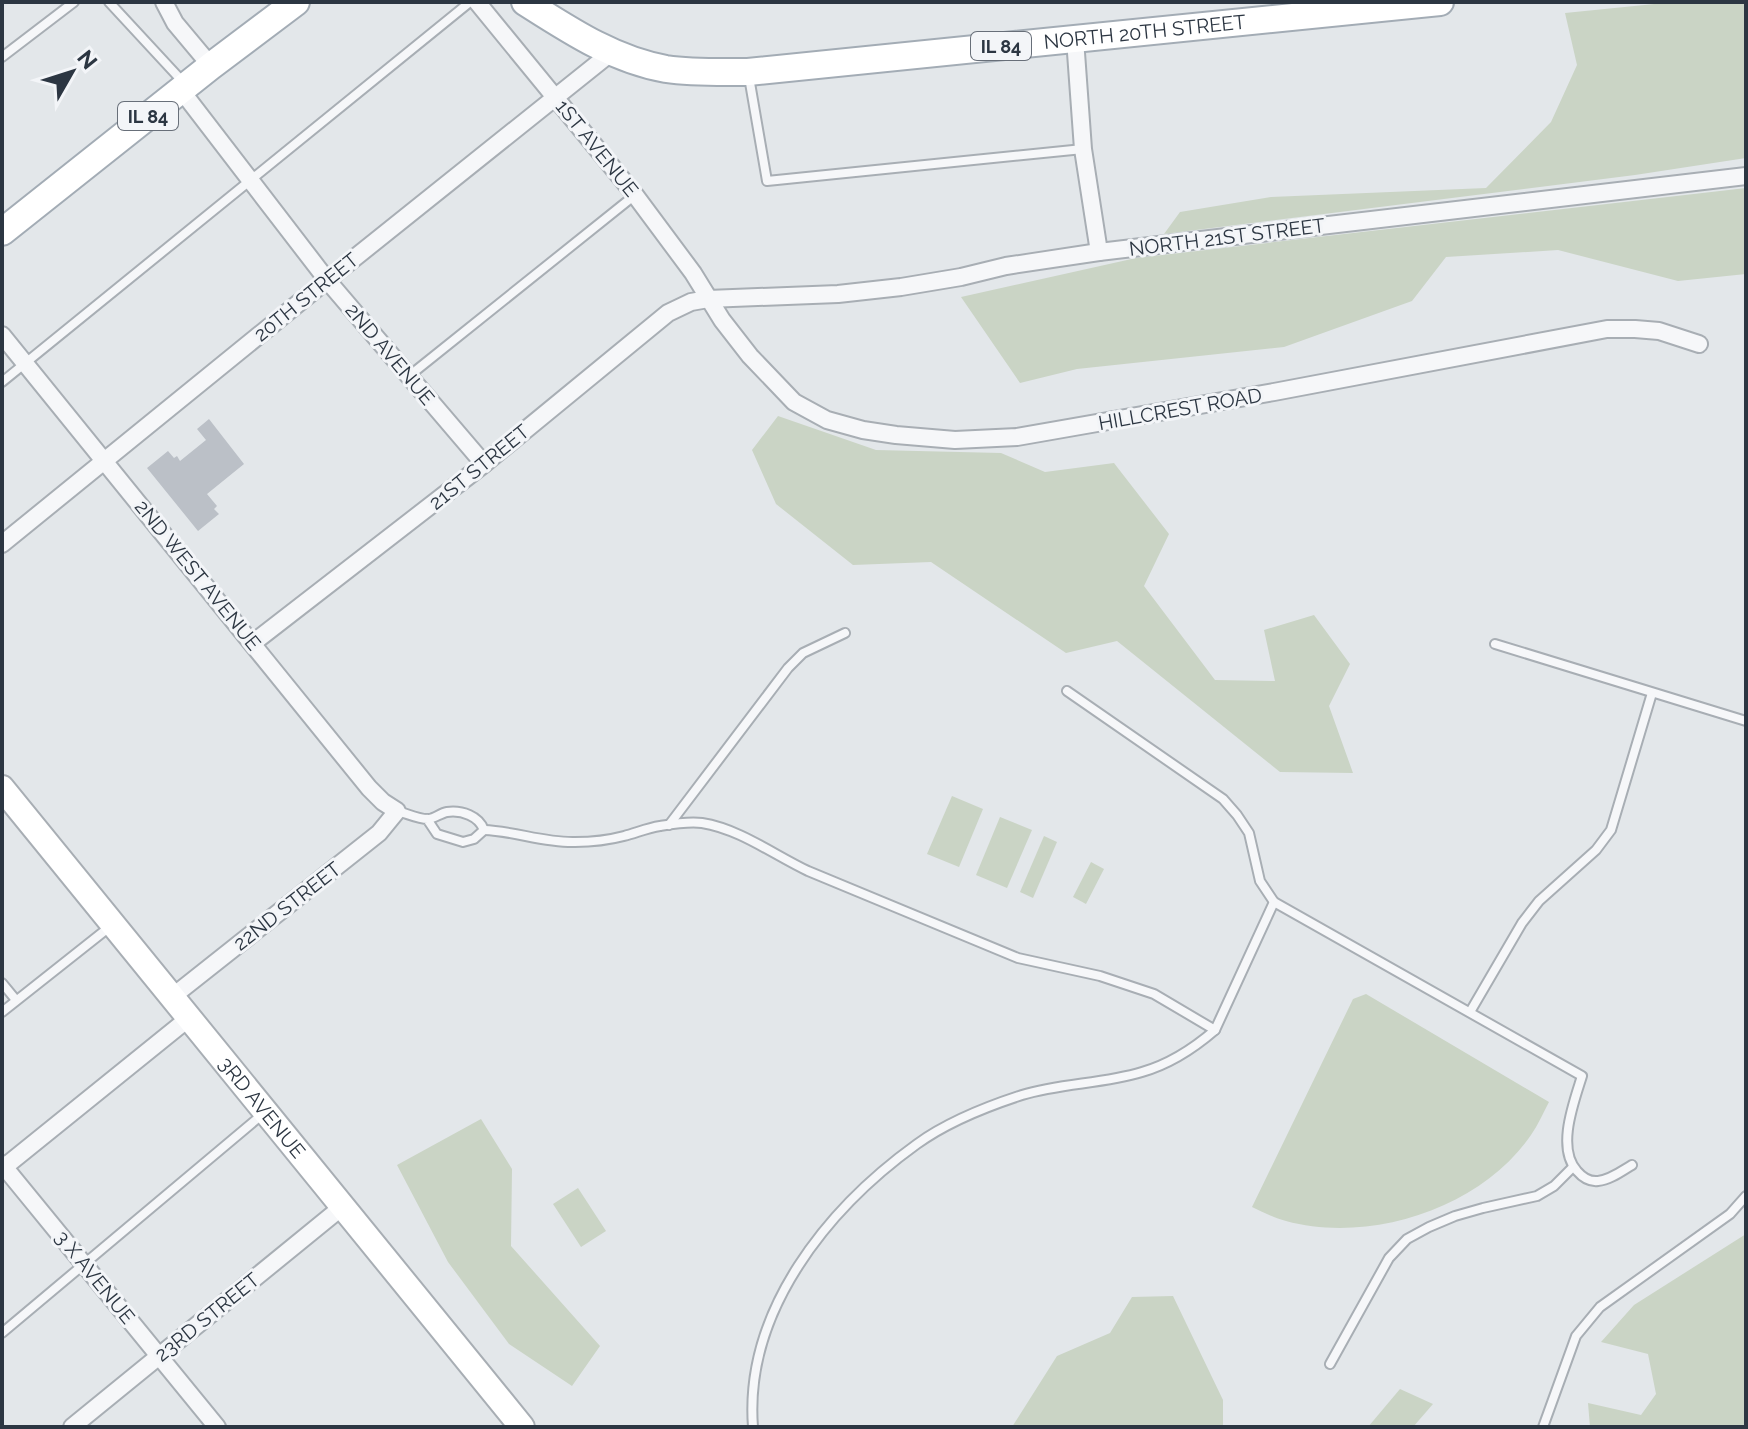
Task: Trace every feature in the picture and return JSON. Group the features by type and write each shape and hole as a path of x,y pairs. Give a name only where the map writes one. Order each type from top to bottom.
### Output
{"main road":[{"name":"IL 84","path":"2,232 296,2"},
{"name":"IL 84","path":"525,2 612,52"},
{"name":"NORTH 20TH STREET","path":"612,52 665,69 704,73 748,72 1392,4 1440,2"}],"street":[{"path":"164,2 175,23 211,66"},
{"name":"1ST AVENUE","path":"477,2 635,195 693,273 708,299"},
{"path":"1075,39 1083,149 1099,252"},
{"name":"20TH STREET","path":"2,544 612,52"},
{"name":"2ND AVENUE","path":"184,88 327,280 484,464"},
{"name":"NORTH 21ST STREET","path":"708,299 838,294 901,287 1006,266 1099,252 1746,176"},
{"name":"HILLCREST ROAD","path":"708,299 750,356 794,402 827,420 863,430 955,440 1017,437 1120,420 1607,329 1659,331 1699,344"},
{"name":"21ST STREET","path":"253,643 484,464 668,313 691,302 708,299"},
{"name":"2ND WEST AVENUE","path":"2,335 369,788 397,811"},
{"name":"3RD AVENUE","path":"2,788 522,1427"},
{"name":"22ND STREET","path":"172,997 379,833 397,811"},
{"path":"3,1167 189,1018"},
{"name":"3 X AVENUE","path":"3,1167 217,1427"},
{"name":"23RD STREET","path":"72,1427 342,1207"}],"lane":[{"path":"2,57 74,2"},
{"path":"109,2 184,88"},
{"path":"2,382 470,2"},
{"path":"748,72 767,181 1083,149"},
{"path":"409,376 635,195"},
{"path":"669,825 788,668 803,653 845,633"},
{"path":"1495,644 1746,721"},
{"path":"1067,691 1223,799 1249,833 1260,881 1274,902 1582,1076 1569,1124 1567,1151 1573,1167 1584,1179 1597,1182 1632,1165"},
{"path":"1470,1012 1522,923 1539,901 1596,850 1611,830 1652,693"},
{"path":"397,811 427,819 447,812 460,813 473,816 484,830"},
{"path":"427,819 437,834 463,842 474,839 484,830 578,842 669,825 699,823 718,827 759,844 808,871 1018,958 1100,976 1154,994 1215,1030"},
{"path":"753,1427 754,1383 763,1344 790,1278 811,1246 877,1176 919,1142 967,1117 1023,1095 1142,1072 1177,1058 1198,1044 1215,1030 1274,902"},
{"path":"2,1012 113,924"},
{"path":"2,983 16,1000"},
{"path":"2,1333 265,1112"},
{"path":"1330,1364 1389,1258 1407,1239 1455,1216 1537,1196 1554,1186 1573,1167"},
{"path":"1543,1427 1576,1336 1600,1307 1730,1214 1746,1196"}],"green space":[{"path":"1674,2 1746,2 1746,158 1635,175 1164,234 1180,212 1271,197 1486,188 1551,122 1577,65 1565,13"},
{"path":"1746,188 1746,274 1678,281 1558,250 1446,257 1412,301 1284,347 1077,369 1020,383 961,297 1136,258"},
{"path":"778,416 876,450 1001,453 1045,472 1114,463 1169,534 1144,586 1215,680 1275,681 1264,630 1314,615 1350,664 1329,706 1353,773 1280,772 1117,641 1066,653 931,562 853,565 776,504 752,450"},
{"path":"952,796 983,809 959,867 927,854"},
{"path":"1000,817 1032,830 1007,888 976,875"},
{"path":"1044,836 1057,842 1033,898 1020,892"},
{"path":"1091,862 1104,869 1086,904 1073,897"},
{"path":"1366,994 1549,1102 1538,1123 1510,1161 1483,1182 1454,1200 1421,1214 1353,1228 1319,1227 1282,1220 1252,1207 1353,999"},
{"path":"481,1119 512,1169 511,1246 600,1346 572,1386 509,1344 448,1262 397,1165"},
{"path":"578,1188 606,1231 581,1247 553,1204"},
{"path":"1746,1234 1746,1427 1590,1427 1588,1403 1641,1415 1656,1394 1648,1354 1601,1342 1634,1305"},
{"path":"1173,1296 1223,1400 1223,1427 1012,1427 1057,1356 1110,1333 1132,1297"},
{"path":"1400,1389 1433,1404 1413,1427 1368,1427"}],"building":[{"path":"209,419 244,464 207,494 217,506 214,509 219,514 198,531 147,468 168,451 180,461 206,440 197,429"}]}
